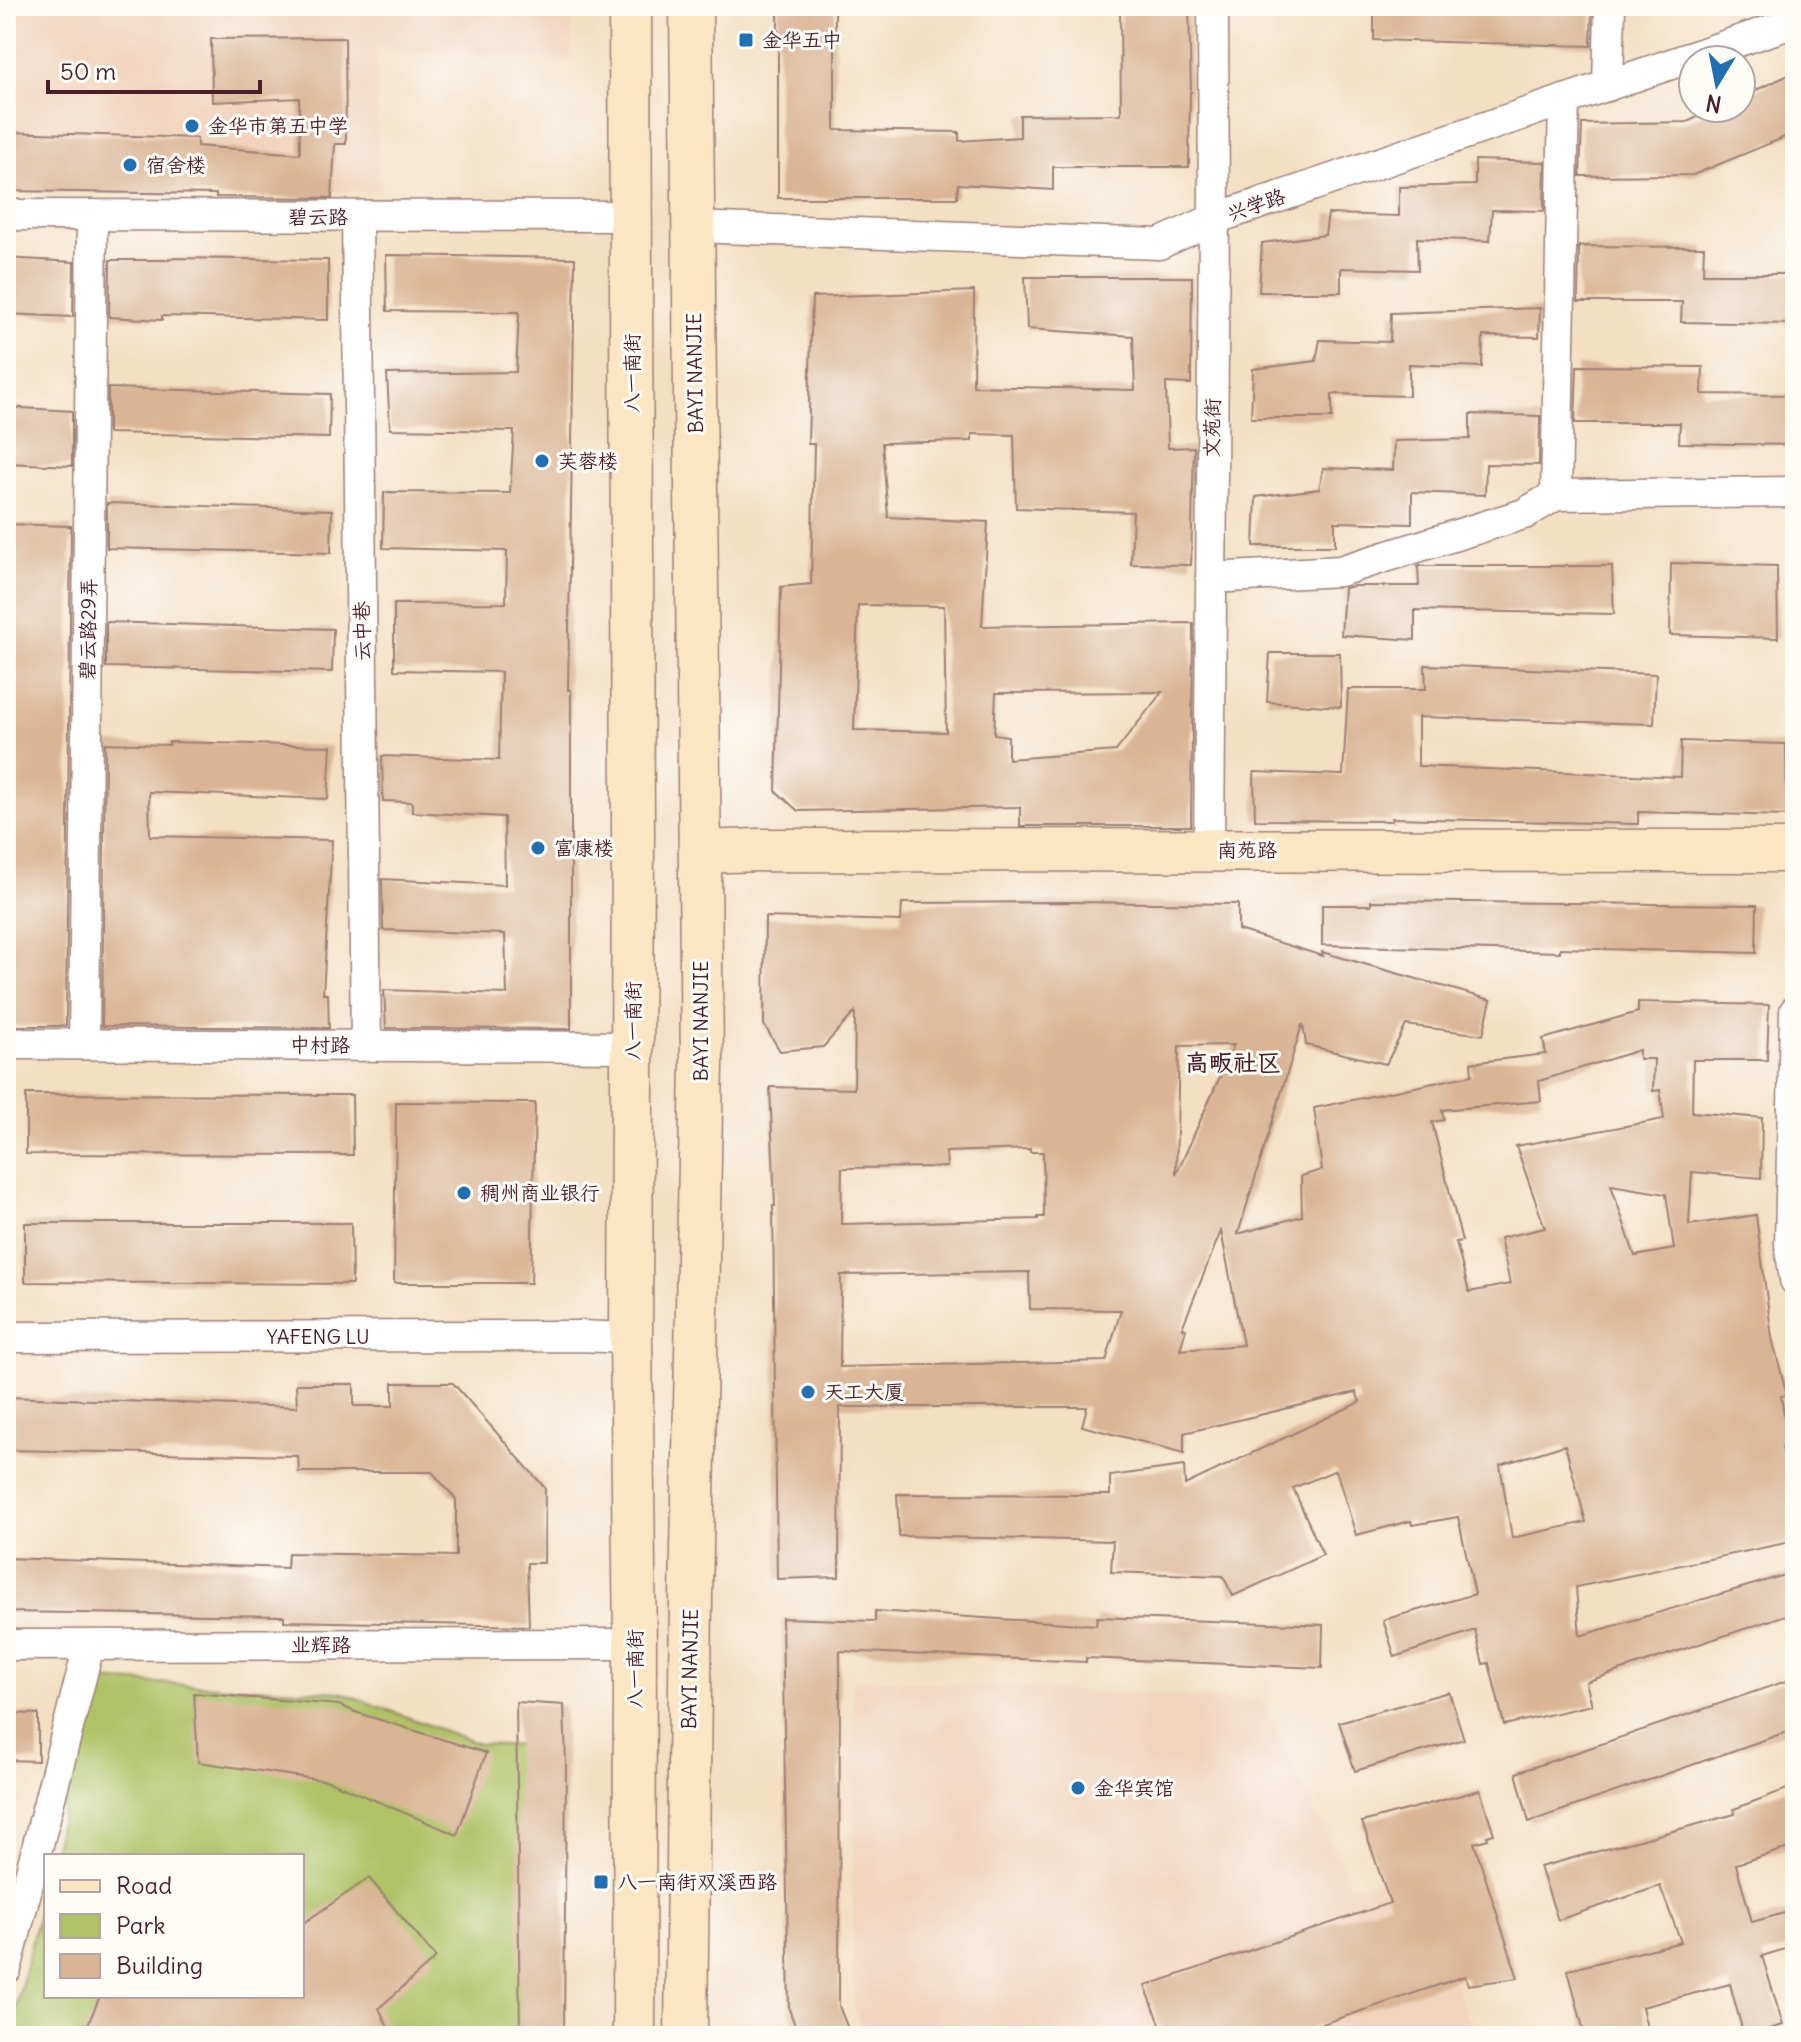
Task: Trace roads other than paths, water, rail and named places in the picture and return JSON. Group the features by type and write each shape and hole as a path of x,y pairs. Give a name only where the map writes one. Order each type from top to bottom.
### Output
{"main road":[{"name":"八一南街","path":"630,6 634,2036"},
{"name":"BAYI NANJIE","path":"686,2036 702,1064 691,6"},
{"name":"南苑路","path":"700,852 1795,851"}],"street":[{"name":"文苑街","path":"1209,850 1213,6"},
{"path":"1608,86 1610,6"},
{"name":"兴学路","path":"694,227 1159,244 1214,219 1795,22"},
{"path":"1556,495 1564,100"},
{"name":"碧云路","path":"6,215 631,216"},
{"name":"碧云路29弄","path":"84,1044 92,215"},
{"name":"云中巷","path":"357,217 366,1045"},
{"path":"1211,578 1340,571 1524,514 1556,495 1795,492"},
{"path":"1795,1011 1790,1245 1795,1280"},
{"name":"中村路","path":"6,1044 634,1047"},
{"name":"YAFENG LU","path":"6,1337 631,1338"},
{"name":"业辉路","path":"6,1645 635,1644"},
{"path":"6,1969 89,1646"}],"place":[{"name":"金华五中","path":"746,40"},
{"name":"金华市第五中学","path":"192,126"},
{"name":"宿舍楼","path":"130,165"},
{"name":"芙蓉楼","path":"542,461"},
{"name":"富康楼","path":"538,848"},
{"name":"稠州商业银行","path":"464,1193"},
{"name":"天工大厦","path":"808,1392"},
{"name":"金华宾馆","path":"1078,1788"},
{"name":"八一南街双溪西路","path":"601,1882"}],"district":[{"name":"高畈社区","path":"1233,1063"}]}
